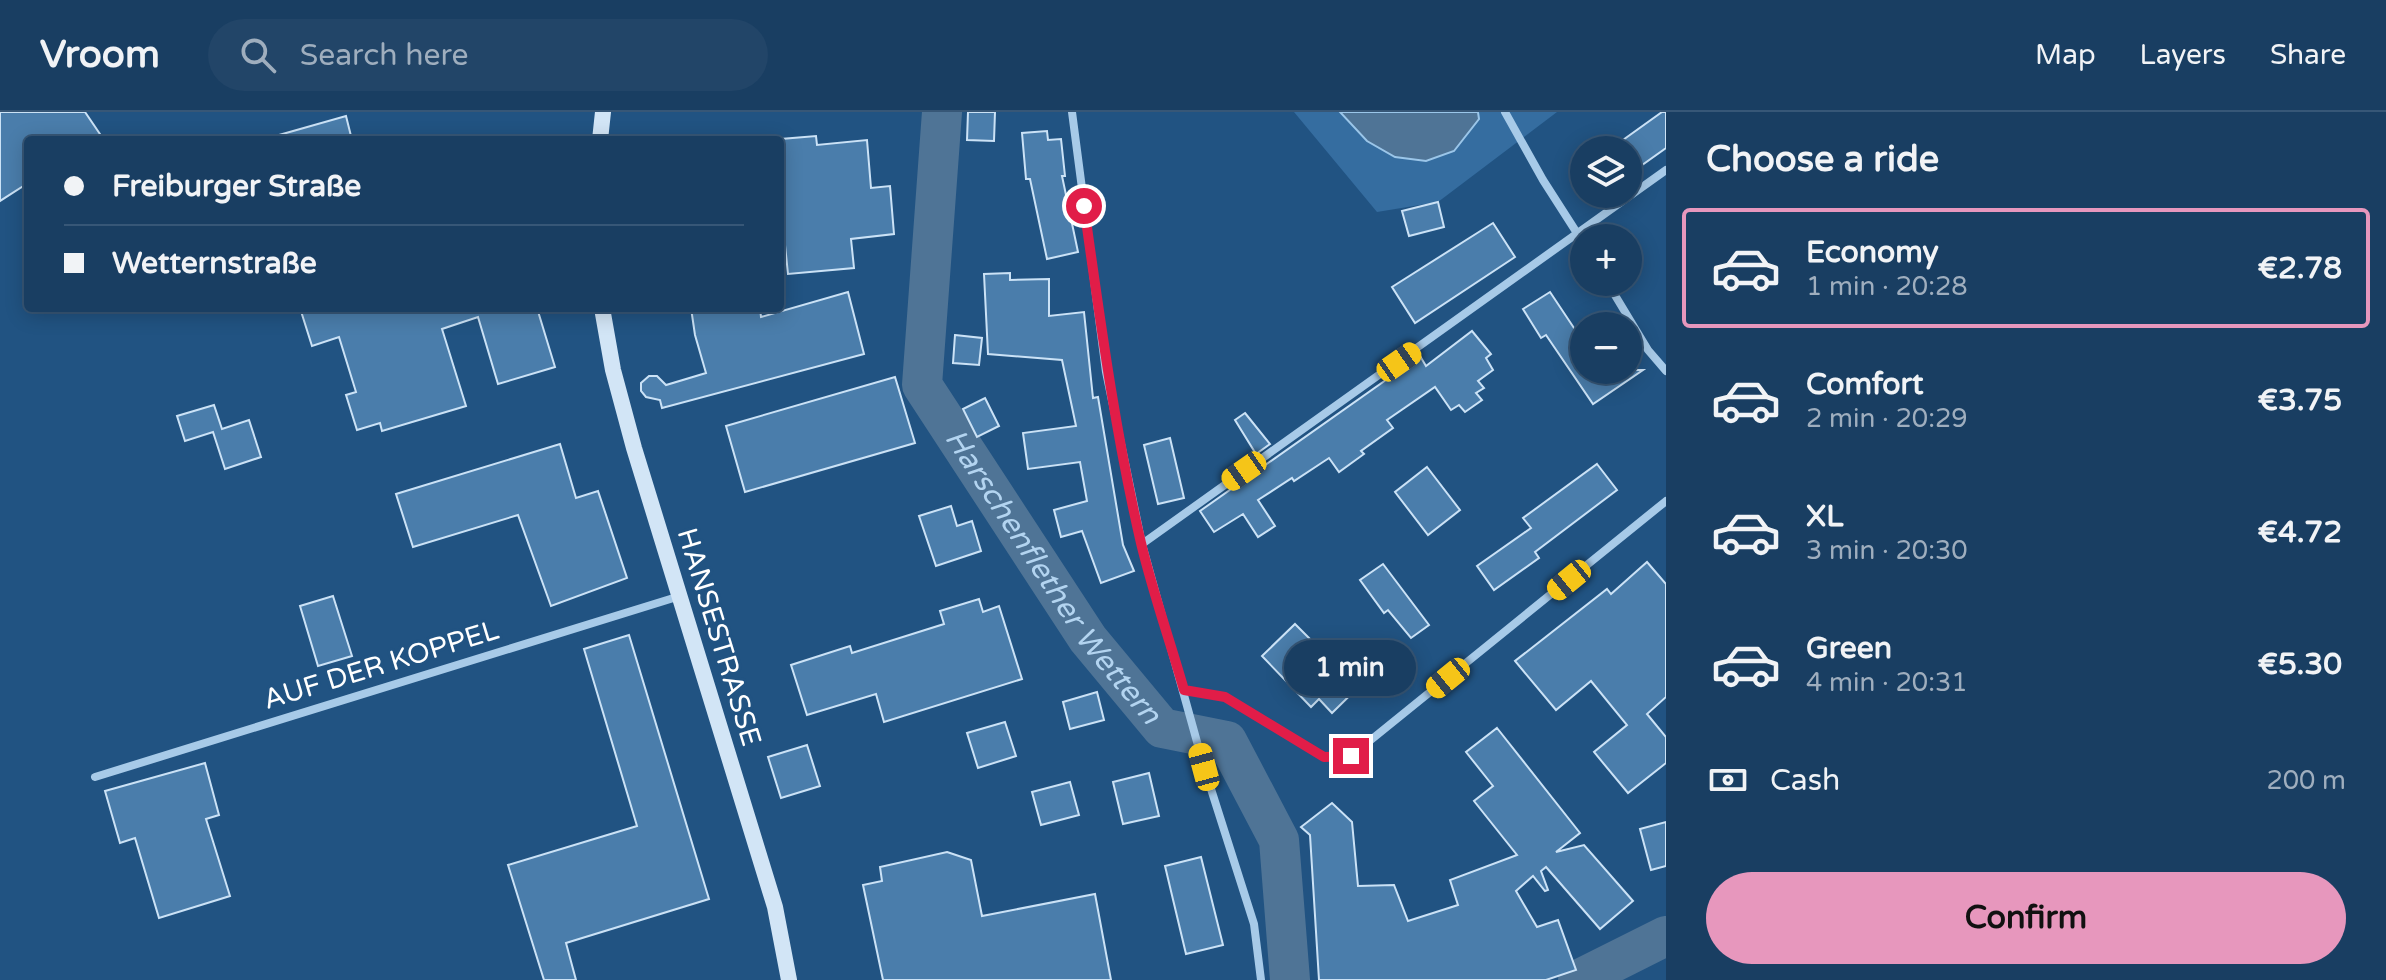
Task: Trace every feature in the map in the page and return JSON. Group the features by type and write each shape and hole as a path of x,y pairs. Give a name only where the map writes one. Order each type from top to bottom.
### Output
{"main road":[{"path":"600,136 603,112"},
{"name":"HANSESTRASSE","path":"603,312 613,370 634,448 775,907 789,980"}],"street":[{"path":"1072,112 1106,372 1142,544 1204,767 1254,924 1261,980"},
{"path":"1505,112 1572,224"},
{"path":"1594,224 1666,170"},
{"path":"1142,544 1570,241"},
{"path":"1615,296 1648,350 1666,371"},
{"path":"1184,690 1225,697 1324,757 1351,756 1666,501"},
{"name":"AUF DER KOPPEL","path":"95,777 681,596"}],"shaded area":[{"path":"1294,112 1340,112 1367,141 1394,157 1426,161 1479,119 1478,112 1557,112 1438,202 1377,212"},
{"path":"1340,112 1478,112 1479,119 1454,151 1426,161 1395,157 1367,141"}],"building":[{"path":"0,112 85,112 101,136 24,136 24,186 0,201"},
{"path":"968,112 995,112 994,141 967,140"},
{"path":"1666,112 1666,148 1642,165 1642,136 1629,136"},
{"path":"346,116 351,136 279,136"},
{"path":"1047,131 1048,140 1061,139 1065,176 1062,176 1078,252 1047,259 1030,179 1026,179 1022,133"},
{"path":"816,136 817,145 867,140 871,188 890,186 894,234 851,239 854,268 788,274 784,245 784,139"},
{"path":"1438,202 1444,227 1409,236 1402,211"},
{"path":"1493,223 1515,257 1415,323 1392,287"},
{"path":"1010,273 1010,280 1049,279 1049,316 1084,312 1093,398 1098,397 1123,545 1134,571 1101,583 1082,531 1061,537 1054,510 1087,501 1080,462 1028,469 1023,433 1076,426 1062,360 988,354 984,274"},
{"path":"848,292 864,354 662,408 660,400 646,397 641,391 641,383 649,376 657,376 666,385 706,373 692,312 760,312 761,317"},
{"path":"1550,292 1570,322 1570,370 1546,335 1541,338 1523,309"},
{"path":"301,312 538,312 555,367 498,384 478,317 442,329 466,406 382,431 380,423 357,430 346,395 356,392 339,337 312,346"},
{"path":"1472,331 1491,354 1486,358 1493,370 1478,381 1484,388 1476,393 1482,400 1465,412 1459,405 1451,410 1435,387 1387,420 1393,428 1339,472 1329,458 1258,500 1275,526 1258,537 1243,514 1214,532 1200,511 1420,356 1426,366"},
{"path":"955,335 982,338 979,365 953,363"},
{"path":"895,377 915,443 745,492 726,426"},
{"path":"1579,384 1622,384 1593,404"},
{"path":"985,398 999,426 977,437 963,409"},
{"path":"214,405 222,429 249,420 261,457 225,469 213,432 185,441 177,416"},
{"path":"1245,413 1270,444 1256,454 1235,420"},
{"path":"1170,438 1184,498 1158,504 1144,445"},
{"path":"560,444 576,498 598,491 627,578 551,606 518,515 413,547 396,494"},
{"path":"1597,464 1617,490 1535,552 1539,558 1494,590 1477,566 1531,528 1523,518"},
{"path":"1427,467 1460,510 1428,535 1395,492"},
{"path":"951,506 957,526 972,521 981,551 936,566 919,516"},
{"path":"1647,562 1666,584 1666,697 1647,714 1666,737 1666,763 1628,793 1594,752 1627,725 1591,681 1556,710 1515,661 1607,589 1611,594"},
{"path":"1383,564 1429,625 1411,638 1388,610 1384,613 1360,580"},
{"path":"333,596 352,656 318,666 300,606"},
{"path":"979,599 983,612 999,606 1022,679 884,722 876,694 807,715 791,665 850,646 852,653 944,624 940,611"},
{"path":"1295,624 1328,657 1337,648 1349,661 1363,647 1370,647 1384,662 1332,713 1319,699 1311,707 1262,656"},
{"path":"629,635 709,899 566,943 576,980 544,980 508,865 637,826 584,649"},
{"path":"1097,692 1104,720 1070,729 1063,702"},
{"path":"1005,722 1016,756 978,768 967,733"},
{"path":"1497,728 1580,833 1556,852 1584,845 1633,901 1600,929 1546,867 1541,871 1548,890 1545,891 1533,876 1516,891 1537,927 1558,920 1576,970 1546,980 1319,980 1310,835 1301,827 1332,803 1352,822 1358,886 1394,885 1408,921 1458,905 1450,880 1517,855 1474,801 1493,786 1466,752"},
{"path":"807,745 820,786 781,798 768,757"},
{"path":"205,763 219,815 206,819 230,896 159,918 135,838 120,843 105,791"},
{"path":"1149,773 1159,816 1123,824 1113,782"},
{"path":"1070,782 1079,815 1041,825 1032,792"},
{"path":"1666,822 1666,866 1651,870 1640,829"},
{"path":"947,852 971,860 982,916 1095,894 1111,980 883,980 863,885 882,881 880,867"},
{"path":"1201,857 1223,945 1186,954 1165,866"}],"waterway":[{"name":"Harschenflether Wettern","path":"942,112 922,385 1088,639 1162,728 1227,741 1279,840 1290,980"},
{"name":"Harschenflether Wettern","path":"1578,980 1666,936"}],"route":[{"path":"1084,206 1106,372 1142,544 1184,690 1225,697 1324,757 1351,756"}]}
